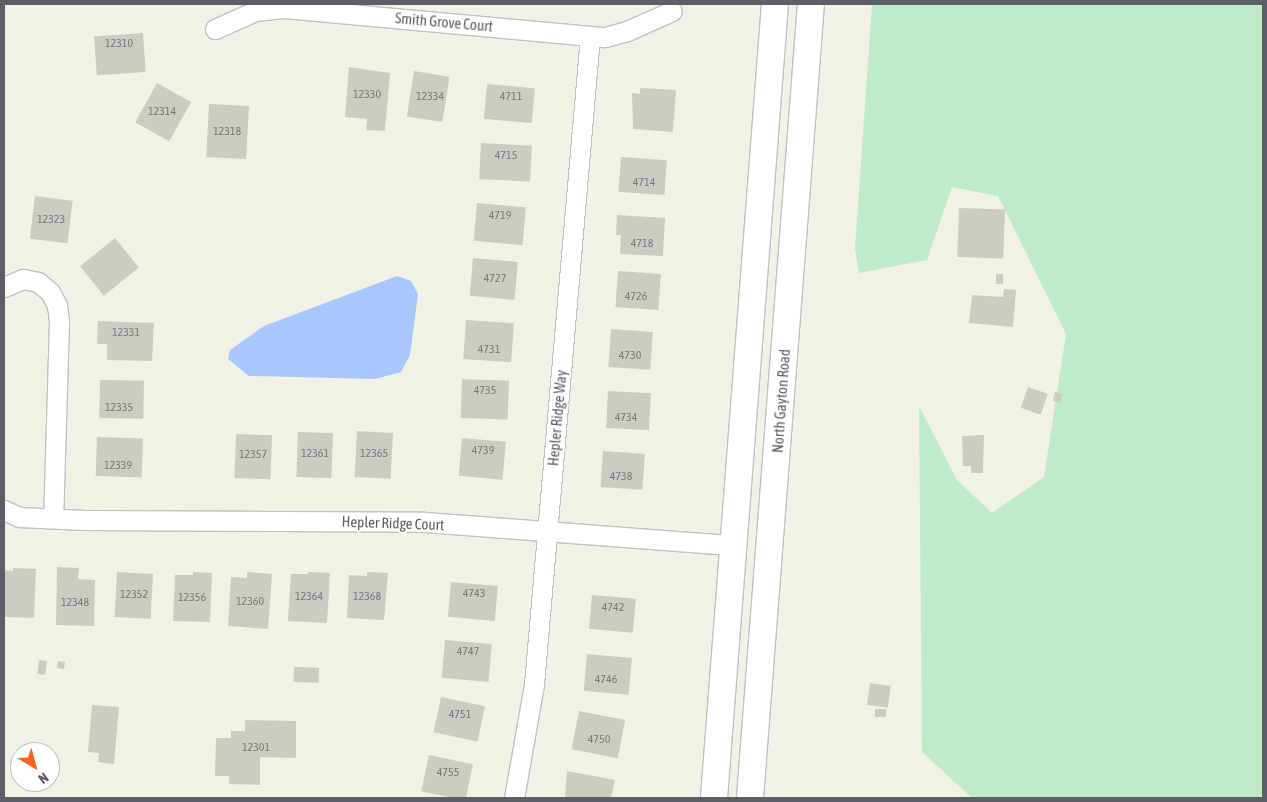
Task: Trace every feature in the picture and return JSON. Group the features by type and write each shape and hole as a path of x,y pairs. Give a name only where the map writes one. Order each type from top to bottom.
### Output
{"main road":[{"path":"714,798 775,4"},
{"name":"North Gayton Road","path":"750,798 811,4"}],"street":[{"name":"Smith Grove Court","path":"215,29 270,8 398,11 590,36 616,35 672,11"},
{"name":"Hepler Ridge Way","path":"514,798 534,684 590,36"},
{"path":"4,287 23,279 38,282 50,292 57,305 59,321 53,518"},
{"name":"Hepler Ridge Court","path":"4,510 19,517 53,518 425,522 733,545"}],"green space":[{"path":"872,4 1263,4 1263,798 972,798 922,752 919,406 957,480 992,513 1044,477 1066,334 998,196 952,187 927,260 859,273 855,248"}],"water":[{"path":"397,276 411,281 418,294 410,355 401,372 375,379 249,376 228,359 230,350 264,326"}],"building":[{"path":"143,33 146,72 97,75 94,36"},
{"path":"349,67 390,73 385,131 366,130 367,119 345,117"},
{"path":"414,71 450,77 442,122 407,116"},
{"path":"157,83 191,102 169,141 135,122"},
{"path":"487,84 535,88 532,123 484,119"},
{"path":"640,88 676,90 673,132 633,129 632,93 640,94"},
{"path":"209,104 249,106 246,159 206,157"},
{"path":"481,143 532,146 530,182 479,179"},
{"path":"621,157 667,160 664,195 619,192"},
{"path":"35,196 73,201 67,243 30,239"},
{"path":"477,203 526,207 523,245 474,241"},
{"path":"959,208 1005,210 1003,259 957,257"},
{"path":"617,215 665,218 663,256 620,254 621,235 616,235"},
{"path":"115,238 139,268 104,296 80,266"},
{"path":"473,258 518,262 515,300 470,296"},
{"path":"618,271 661,274 658,310 615,307"},
{"path":"996,274 1003,274 1003,284 996,284"},
{"path":"1004,289 1016,290 1013,327 969,323 972,295 1003,297"},
{"path":"466,320 514,323 511,362 463,359"},
{"path":"98,321 154,323 152,361 107,360 107,344 97,344"},
{"path":"611,329 653,332 650,370 608,367"},
{"path":"462,379 509,381 508,420 461,418"},
{"path":"100,380 144,381 143,419 99,418"},
{"path":"1028,387 1048,394 1041,415 1021,408"},
{"path":"608,391 651,393 649,430 606,428"},
{"path":"1055,392 1063,395 1060,403 1053,401"},
{"path":"357,431 393,433 391,479 355,477"},
{"path":"298,432 333,433 331,478 296,477"},
{"path":"236,434 272,435 270,479 234,478"},
{"path":"984,435 983,473 971,473 971,466 963,466 962,436"},
{"path":"97,437 143,439 142,478 96,476"},
{"path":"462,438 506,442 503,480 459,476"},
{"path":"603,451 645,454 642,490 600,487"},
{"path":"57,567 79,568 78,579 95,580 94,626 56,625"},
{"path":"13,568 36,569 34,618 4,617 4,570 13,571"},
{"path":"117,572 153,574 151,619 115,617"},
{"path":"193,572 212,573 210,622 173,621 175,575 193,575"},
{"path":"247,572 272,574 268,629 228,626 231,577 247,578"},
{"path":"308,572 330,573 327,623 288,621 291,574 308,574"},
{"path":"367,572 388,573 384,620 347,618 349,575 367,576"},
{"path":"451,582 498,586 495,621 448,617"},
{"path":"592,595 636,599 633,633 589,629"},
{"path":"445,640 492,644 489,682 442,678"},
{"path":"587,654 632,658 629,695 584,691"},
{"path":"39,660 47,661 45,675 37,674"},
{"path":"58,661 65,662 64,669 57,668"},
{"path":"294,667 319,668 318,683 293,682"},
{"path":"870,683 891,686 888,708 867,705"},
{"path":"441,697 485,706 478,742 434,732"},
{"path":"92,705 119,707 114,764 98,762 99,753 88,752"},
{"path":"875,709 886,709 886,717 875,717"},
{"path":"579,711 625,720 618,758 572,749"},
{"path":"245,720 296,721 296,758 260,757 260,785 229,784 229,776 215,776 216,738 231,738 231,731 245,731"},
{"path":"429,755 473,764 466,798 453,798 421,791"},
{"path":"567,771 615,780 611,798 565,798"}]}
